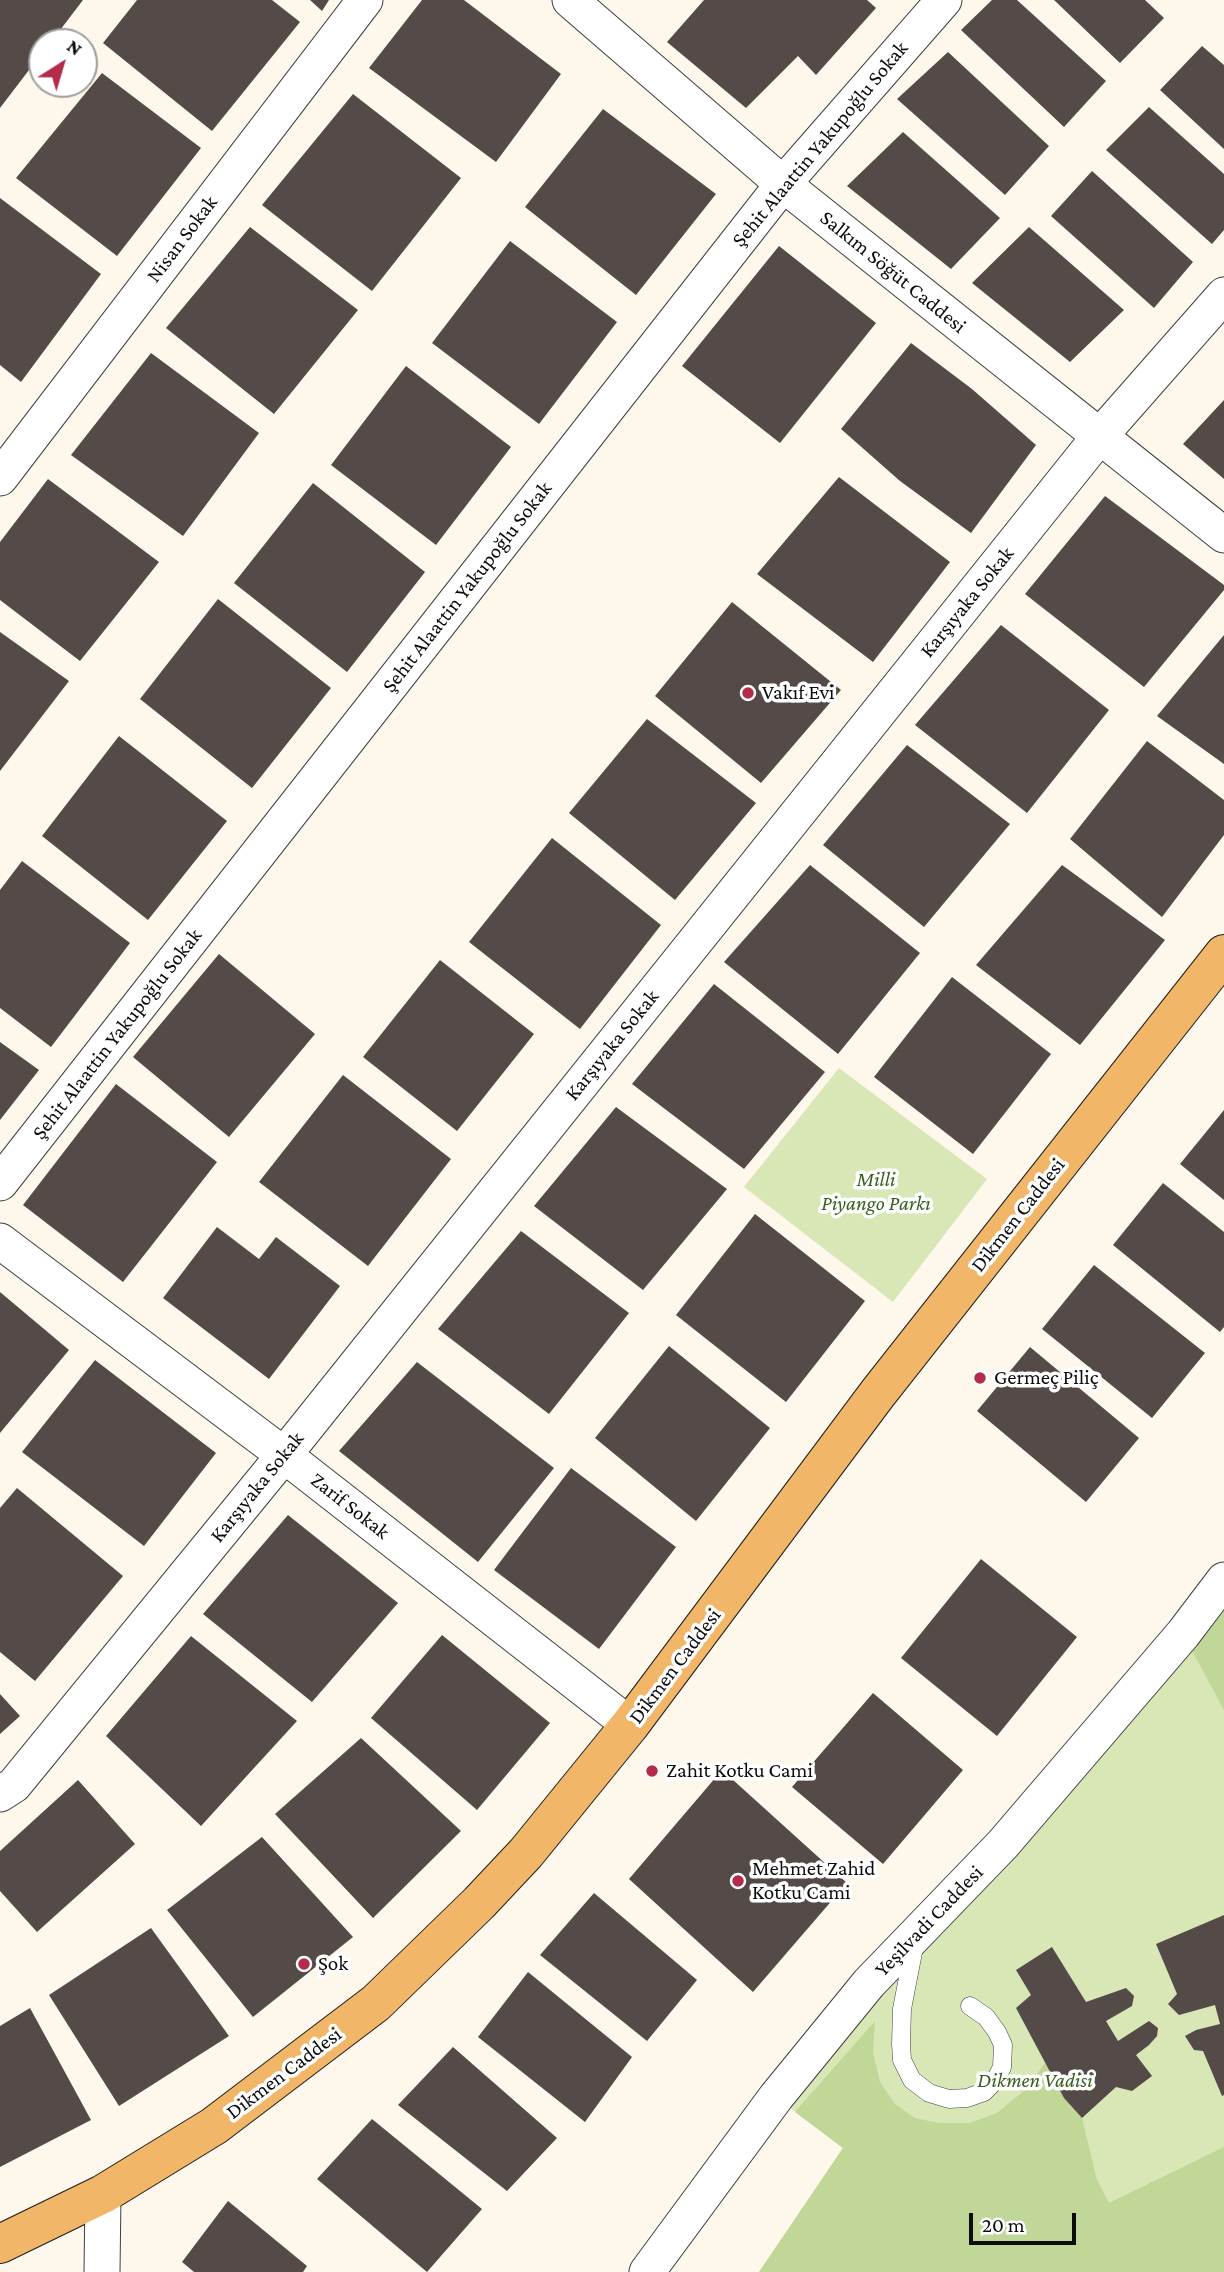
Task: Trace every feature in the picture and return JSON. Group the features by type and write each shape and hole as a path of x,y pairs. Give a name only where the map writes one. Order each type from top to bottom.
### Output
{"main road":[{"name":"Dikmen Caddesi","path":"0,2245 103,2194 214,2126 376,2003 526,1853 630,1725 878,1393 1224,954"}],"street":[{"name":"Nisan Sokak","path":"0,478 365,0"},
{"name":"Salkım Söğüt Caddesi","path":"570,0 783,184 1224,535"},
{"name":"Şehit Alaattin Yakupoğlu Sokak","path":"0,1183 783,184 944,0"},
{"name":"Karşıyaka Sokak","path":"0,1794 14,1785 284,1455 1099,437 1224,295"},
{"name":"Zarif Sokak","path":"0,1241 284,1455 630,1725"},
{"name":"Yeşilvadi Caddesi","path":"647,2272 776,2097 869,1983 1003,1844 1183,1634 1224,1580"},
{"path":"102,2272 103,2194"}],"lane":[{"path":"918,1930 902,2009 902,2060 912,2080 929,2093 948,2099 967,2098 984,2092 995,2081 1002,2067 1003,2045 998,2032 986,2017 970,2006"}],"green space":[{"name":"Milli Piyango Parkı","path":"839,1068 987,1179 893,1302 744,1187"},
{"name":"Dikmen Vadisi","path":"1224,1580 1224,2272 759,2272 843,2148 776,2097"},
{"path":"1224,1580 1224,1710 1183,1634"},
{"path":"875,2021 873,2053 880,2082 895,2104 915,2118 939,2123 970,2123 997,2113 1025,2090 1045,2063 1064,2098 1082,2118 1097,2180 1109,2203 1224,2147 1224,2272 759,2272 843,2148 795,2112"}],"building":[{"path":"0,0 83,0 62,28 28,28 28,71 0,108"},
{"path":"137,0 272,0 300,22 212,131 103,43"},
{"path":"310,0 329,0 322,11"},
{"path":"422,0 464,0 561,74 496,162 369,68"},
{"path":"704,0 867,0 876,8 816,75 798,56 746,108 667,42"},
{"path":"992,0 1017,0 1106,81 1064,127 961,30"},
{"path":"1054,0 1145,0 1164,18 1120,63"},
{"path":"1202,46 1224,65 1224,149 1160,90"},
{"path":"948,52 1049,146 1005,195 897,99"},
{"path":"102,73 201,148 117,256 16,178 82,98 98,98 98,78"},
{"path":"353,94 461,178 372,291 262,205"},
{"path":"1149,107 1224,174 1224,230 1212,244 1106,150"},
{"path":"603,109 716,194 636,295 525,207"},
{"path":"903,132 1000,218 951,269 847,186"},
{"path":"1092,171 1193,262 1154,308 1051,216"},
{"path":"0,198 101,274 21,382 0,365"},
{"path":"250,227 358,310 274,414 166,328"},
{"path":"1029,227 1124,310 1070,362 972,283"},
{"path":"510,241 617,322 539,424 432,343"},
{"path":"779,246 876,323 780,443 682,366"},
{"path":"911,343 972,389 1036,445 971,533 900,481 841,429"},
{"path":"151,353 259,433 183,536 71,455"},
{"path":"406,366 511,447 436,545 331,465"},
{"path":"1224,400 1224,479 1183,444"},
{"path":"839,477 950,562 873,662 757,574"},
{"path":"48,479 159,562 80,661 0,600 0,542"},
{"path":"313,483 425,572 347,672 234,583"},
{"path":"1105,496 1224,585 1224,590 1144,687 1025,594"},
{"path":"218,599 331,688 252,788 140,699"},
{"name":"Vakıf Evi","path":"732,602 841,690 761,783 655,696"},
{"path":"1001,625 1109,710 1027,813 915,725"},
{"path":"0,632 69,681 0,771"},
{"path":"1224,635 1224,764 1157,716"},
{"path":"647,719 756,803 675,900 569,813"},
{"path":"119,736 227,821 148,920 42,836"},
{"path":"1147,741 1224,800 1224,835 1162,917 1070,839"},
{"path":"907,745 1010,824 924,927 823,845"},
{"path":"552,838 661,925 580,1029 469,942"},
{"path":"22,861 130,943 51,1047 0,1008 0,890"},
{"path":"810,865 920,953 838,1054 724,962"},
{"path":"1062,865 1165,940 1080,1045 976,965"},
{"path":"219,954 315,1034 229,1137 133,1057"},
{"path":"440,960 534,1034 457,1131 363,1057"},
{"path":"952,977 1051,1054 973,1154 874,1077"},
{"path":"714,984 825,1072 744,1169 632,1084"},
{"path":"0,1042 39,1070 0,1120"},
{"path":"343,1075 451,1159 368,1266 259,1182"},
{"path":"116,1084 217,1162 123,1282 23,1205"},
{"path":"616,1107 727,1189 643,1290 534,1206"},
{"path":"1224,1110 1224,1200 1180,1164"},
{"path":"1163,1183 1224,1232 1224,1327 1220,1332 1113,1245"},
{"path":"755,1214 865,1301 786,1402 676,1315"},
{"path":"217,1227 259,1259 276,1237 340,1286 269,1379 163,1298"},
{"path":"521,1231 629,1313 549,1414 438,1329"},
{"path":"1094,1265 1205,1353 1152,1418 1042,1329"},
{"path":"0,1292 69,1350 0,1433"},
{"path":"669,1346 770,1428 696,1521 595,1438"},
{"path":"1030,1347 1139,1438 1086,1502 977,1411"},
{"path":"95,1360 216,1453 144,1546 22,1452"},
{"path":"417,1362 554,1468 478,1562 339,1451"},
{"path":"571,1468 676,1547 599,1649 494,1570"},
{"path":"17,1488 123,1576 35,1681 0,1652 0,1508"},
{"path":"288,1515 398,1603 312,1702 203,1614"},
{"path":"981,1559 1077,1637 997,1736 901,1658"},
{"path":"442,1635 550,1723 477,1810 371,1718"},
{"path":"191,1636 297,1721 201,1826 106,1736"},
{"path":"873,1693 963,1770 883,1864 792,1787"},
{"path":"0,1694 20,1716 0,1734"},
{"path":"361,1738 461,1831 373,1918 275,1814"},
{"name":"Mehmet Zahid Kotku Cami","path":"722,1770 847,1883 753,1992 629,1879"},
{"path":"78,1780 135,1844 37,1932 0,1891 0,1851"},
{"path":"262,1837 353,1937 253,2017 167,1910"},
{"path":"594,1893 697,1980 647,2041 540,1955"},
{"path":"1224,1915 1222,2096 1203,2051 1194,2050 1185,2036 1196,2030 1220,2024 1215,2005 1179,2015 1168,2004 1177,1994 1156,1944"},
{"path":"151,1928 229,2036 119,2106 49,1995"},
{"path":"1052,1947 1086,2002 1126,1988 1134,1996 1132,2006 1106,2021 1118,2041 1149,2021 1158,2028 1157,2036 1136,2055 1152,2076 1132,2091 1116,2087 1082,2118 1064,2098 1016,2008 1031,1995 1016,1970"},
{"path":"528,1972 632,2057 585,2122 478,2037"},
{"path":"30,2008 91,2120 0,2167 0,2026"},
{"path":"453,2047 557,2138 507,2191 398,2105"},
{"path":"372,2119 482,2209 427,2272 317,2179"},
{"path":"228,2201 307,2266 303,2272 194,2272 182,2262"}],"place":[{"name":"Vakıf Evi","path":"748,693"},
{"name":"Germeç Piliç","path":"980,1378"},
{"name":"Zahit Kotku Cami","path":"652,1771"},
{"name":"Mehmet Zahid Kotku Cami","path":"738,1881"},
{"name":"Şok","path":"304,1964"}]}
